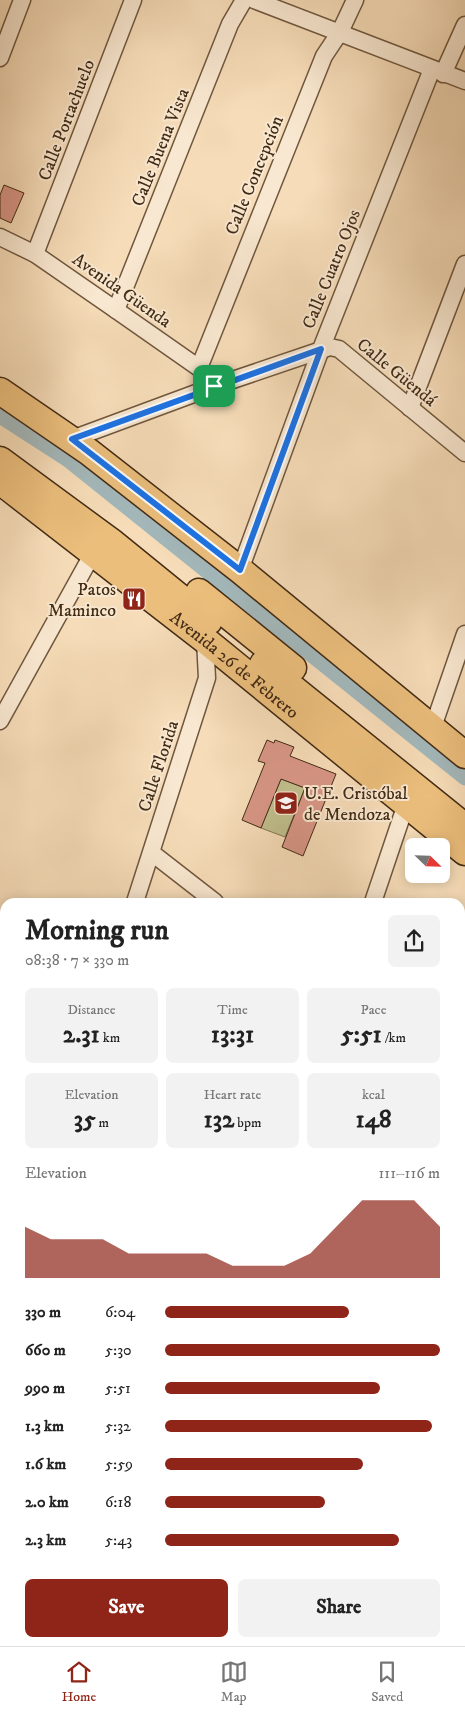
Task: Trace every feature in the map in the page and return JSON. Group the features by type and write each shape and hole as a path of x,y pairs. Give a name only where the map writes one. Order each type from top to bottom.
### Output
{"main road":[{"path":"0,391 87,440 240,570 465,755"},
{"name":"Avenida 26 de Febrero","path":"0,441 95,509 465,807"},
{"name":"Avenida 26 de Febrero","path":"0,460 113,543 465,827"},
{"name":"Avenida 26 de Febrero","path":"0,481 205,640 465,852"}],"street":[{"path":"0,58 22,0"},
{"name":"Calle Portachuelo","path":"35,254 133,0"},
{"name":"Calle Buena Vista","path":"116,310 230,24 244,0"},
{"path":"254,0 465,81"},
{"name":"Calle Concepción","path":"198,368 324,56 340,32 355,0"},
{"name":"Calle Cuatro Ojos","path":"240,570 321,349 438,71 465,26"},
{"name":"Avenida Güenda","path":"0,237 35,254 116,310 198,368 214,386"},
{"path":"410,408 465,264"},
{"name":"Calle Güendá","path":"87,440 214,386 330,347 339,349 465,453"},
{"path":"0,721 4,703 93,553"},
{"path":"433,728 465,634"},
{"name":"Calle Florida","path":"136,898 208,678 205,640"},
{"path":"374,898 402,816 409,807"},
{"path":"152,853 210,898"}],"shaded area":[{"path":"281,779 305,788 285,837 261,828"}],"building":[{"path":"4,185 24,193 11,223 0,218 0,195"},
{"path":"267,740 274,743 275,740 294,747 290,756 336,774 303,856 282,847 305,788 281,779 261,828 242,820 265,763 258,761"}],"waterway":[{"path":"0,416 68,460 465,778"}],"place":[{"name":"Patos Maminco","path":"134,599"},
{"name":"U.E. Cristóbal de Mendoza","path":"286,803"}],"route":[{"path":"321,349 240,570 72,439 214,386 321,349"}]}
